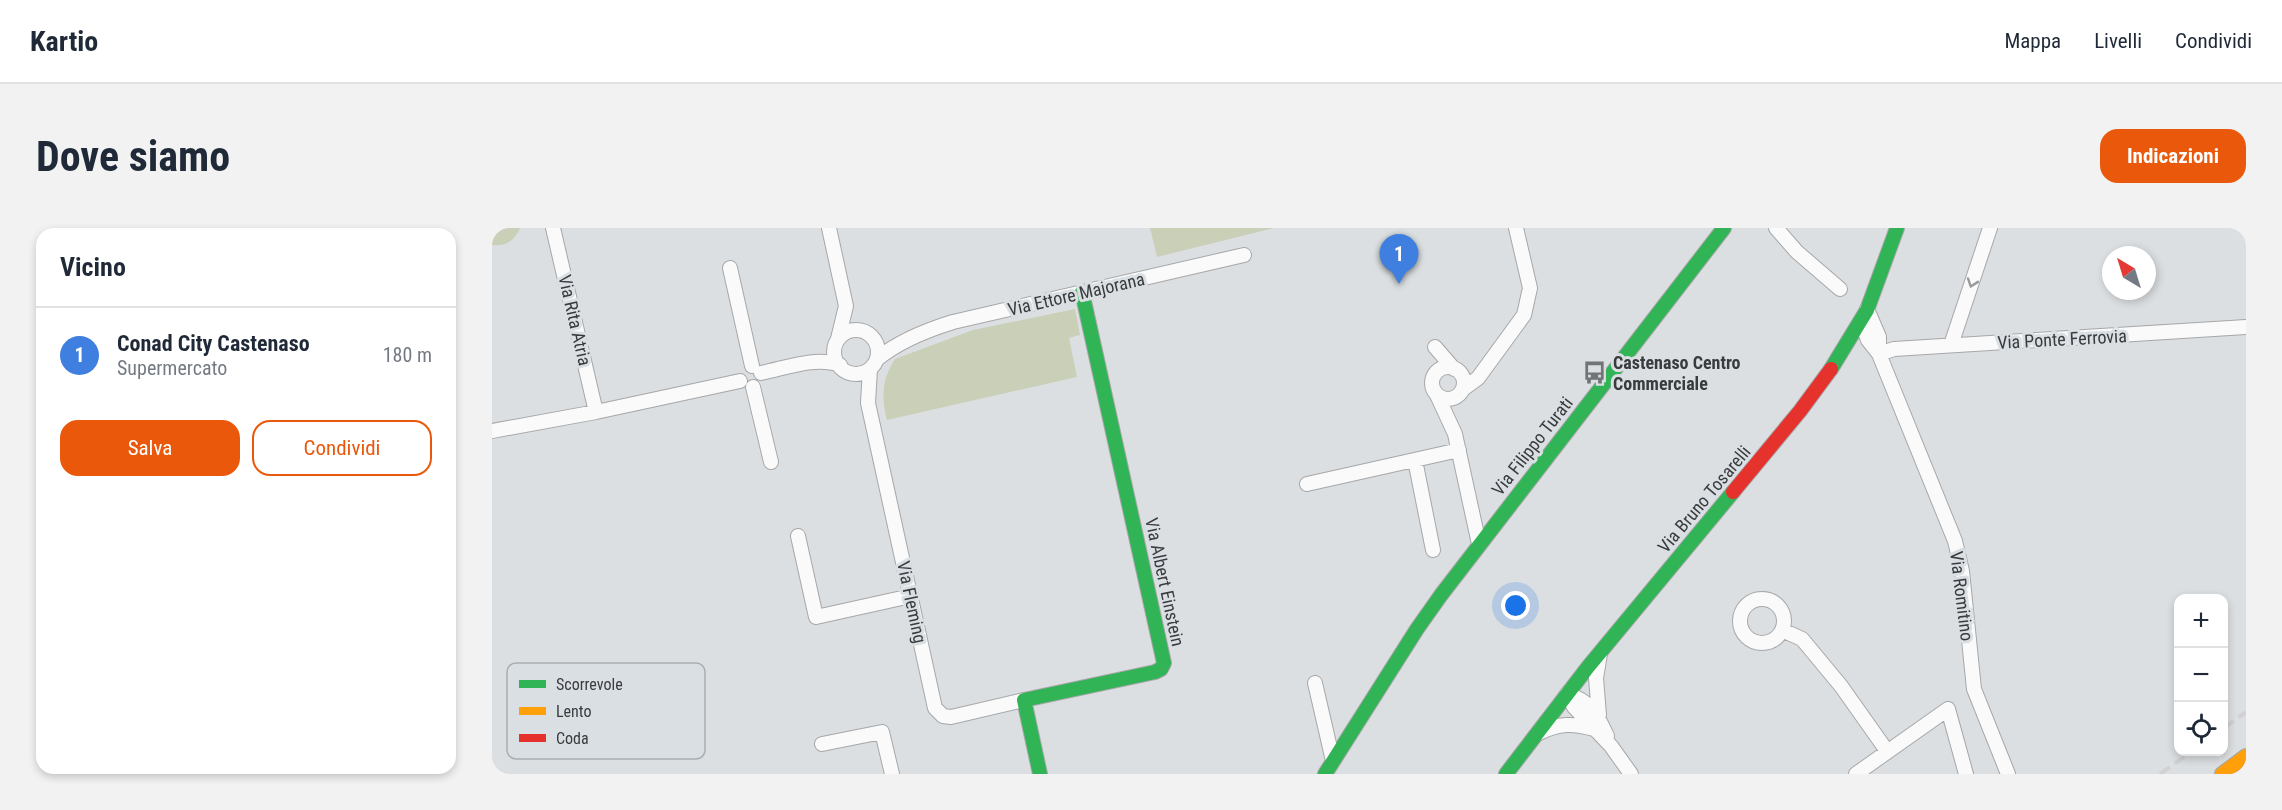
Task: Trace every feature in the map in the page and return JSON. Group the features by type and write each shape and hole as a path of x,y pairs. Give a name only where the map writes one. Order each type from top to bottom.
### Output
{"street":[{"name":"Via Rita Atria","path":"553,228 596,412"},
{"path":"829,228 846,306 840,357"},
{"path":"1437,395 1446,399 1456,397 1478,378 1524,315 1530,288 1516,228"},
{"name":"Via Filippo Turati","path":"1325,774 1417,629 1479,544 1724,228"},
{"path":"1776,228 1797,252 1840,289"},
{"name":"Via Bruno Tosarelli","path":"1506,774 1601,651 1777,439 1841,354 1864,315 1897,228"},
{"path":"1951,345 1990,228"},
{"name":"Via Ettore Majorana","path":"873,364 887,351 909,339 953,322 1244,255"},
{"path":"730,268 760,382 753,387 746,386 740,381"},
{"name":"Via Albert Einstein","path":"1024,700 1155,672 1161,669 1164,663 1082,292"},
{"path":"740,381 740,374 745,368 756,370 840,357 863,373 873,364 877,346 846,306"},
{"name":"Via Romitino","path":"1864,315 1879,337 1879,354 1960,558 1974,689 2008,774"},
{"name":"Via Ponte Ferrovia","path":"1879,354 1894,349 2246,327"},
{"path":"840,357 850,330 866,333"},
{"name":"Via Ettore Majorana","path":"866,333 909,339"},
{"path":"1435,346 1463,379 1455,411 1455,434 1432,386 1435,346"},
{"path":"1841,354 1860,347 1879,354"},
{"name":"Via Fleming","path":"840,357 868,403 935,708 944,716 951,717 1024,700"},
{"path":"1434,375 1441,369 1479,370 1490,362"},
{"name":"Via Fleming","path":"868,403 873,364"},
{"path":"492,431 596,412 740,381"},
{"path":"753,387 771,462"},
{"name":"Via Filippo Turati","path":"1455,434 1479,544"},
{"path":"1307,484 1459,450"},
{"path":"1415,460 1434,550"},
{"path":"798,536 816,617 911,596"},
{"path":"1782,630 1802,639 1841,686 1887,751"},
{"path":"1597,724 1596,678 1601,651"},
{"path":"1315,683 1333,761"},
{"path":"1567,694 1574,707 1597,724 1631,774"},
{"path":"1024,700 1040,774"},
{"path":"1856,774 1948,709 1966,774"},
{"path":"1534,735 1559,724 1597,724"},
{"path":"822,744 882,732 892,774"},
{"path":"2222,774 2246,756"}],"green space":[{"path":"492,228 520,228 509,242 492,245"},
{"path":"1150,228 1274,228 1157,257"},
{"path":"1075,309 1080,335 1069,338 1077,377 887,420 884,388 887,374 895,359 973,330"}],"railway":[{"path":"2228,725 2246,712"},
{"path":"2160,774 2185,756"}],"traffic: fast":[{"path":"1325,774 1441,595 1724,228"},
{"path":"1831,369 1867,310 1897,228"},
{"path":"1040,774 1024,700 1155,672 1161,669 1164,663 1082,292"},
{"path":"1506,774 1588,667 1733,492"}],"traffic: slow":[{"path":"2222,774 2246,756"}],"traffic: jam":[{"path":"1733,492 1800,411 1831,369"}],"place":[{"name":"Conad City Castenaso","path":"1399,284"},
{"name":"Castenaso Centro Commerciale","path":"1595,372"}]}
